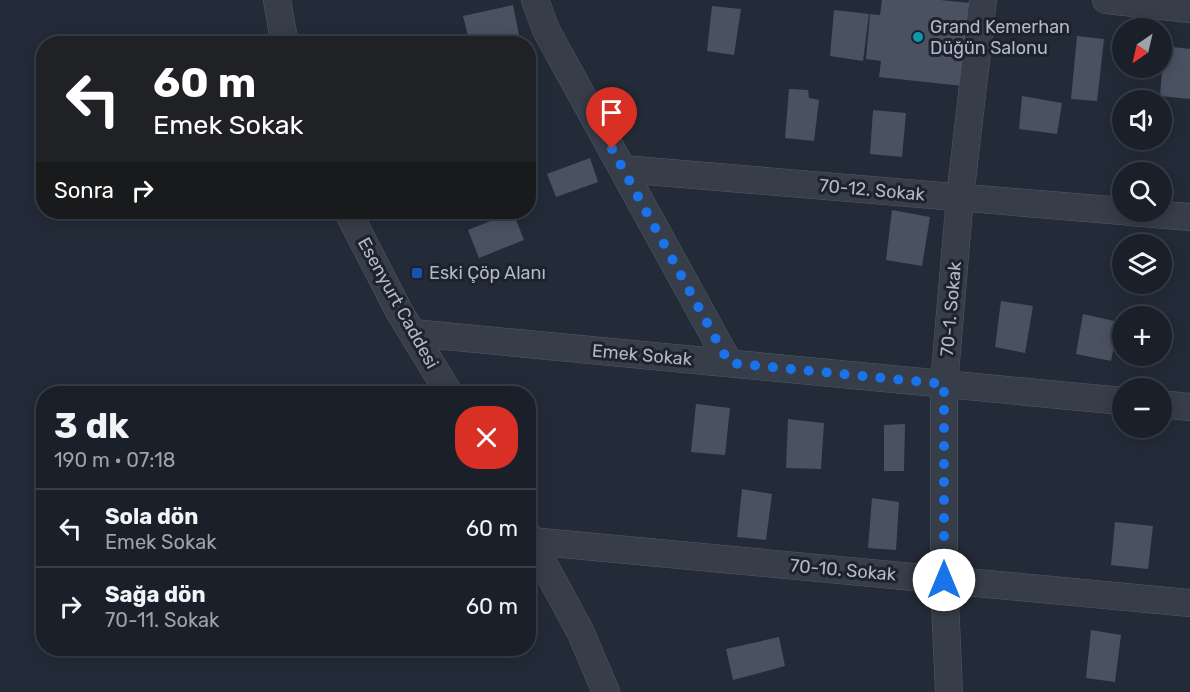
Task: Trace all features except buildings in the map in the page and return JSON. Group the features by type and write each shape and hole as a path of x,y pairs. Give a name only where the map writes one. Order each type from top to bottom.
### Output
{"street":[{"path":"277,0 284,36"},
{"name":"70-1. Sokak","path":"949,692 944,580 944,384 960,197 983,0"},
{"path":"1106,0 1190,9"},
{"path":"541,1 546,30 729,363"},
{"name":"70-12. Sokak","path":"623,169 1112,210"},
{"path":"1172,216 1190,217"},
{"name":"Esenyurt Caddesi","path":"352,219 400,313 445,386"},
{"name":"Emek Sokak","path":"413,333 1112,400"},
{"path":"1172,405 1190,407"},
{"name":"70-10. Sokak","path":"536,539 1190,603"},
{"path":"536,549 580,631 606,692"}],"place":[{"name":"Grand Kemerhan Düğün Salonu","path":"918,37"},
{"name":"Eski Çöp Alanı","path":"417,273"}],"route":[{"path":"612,149 729,363 944,384 944,580"}]}
